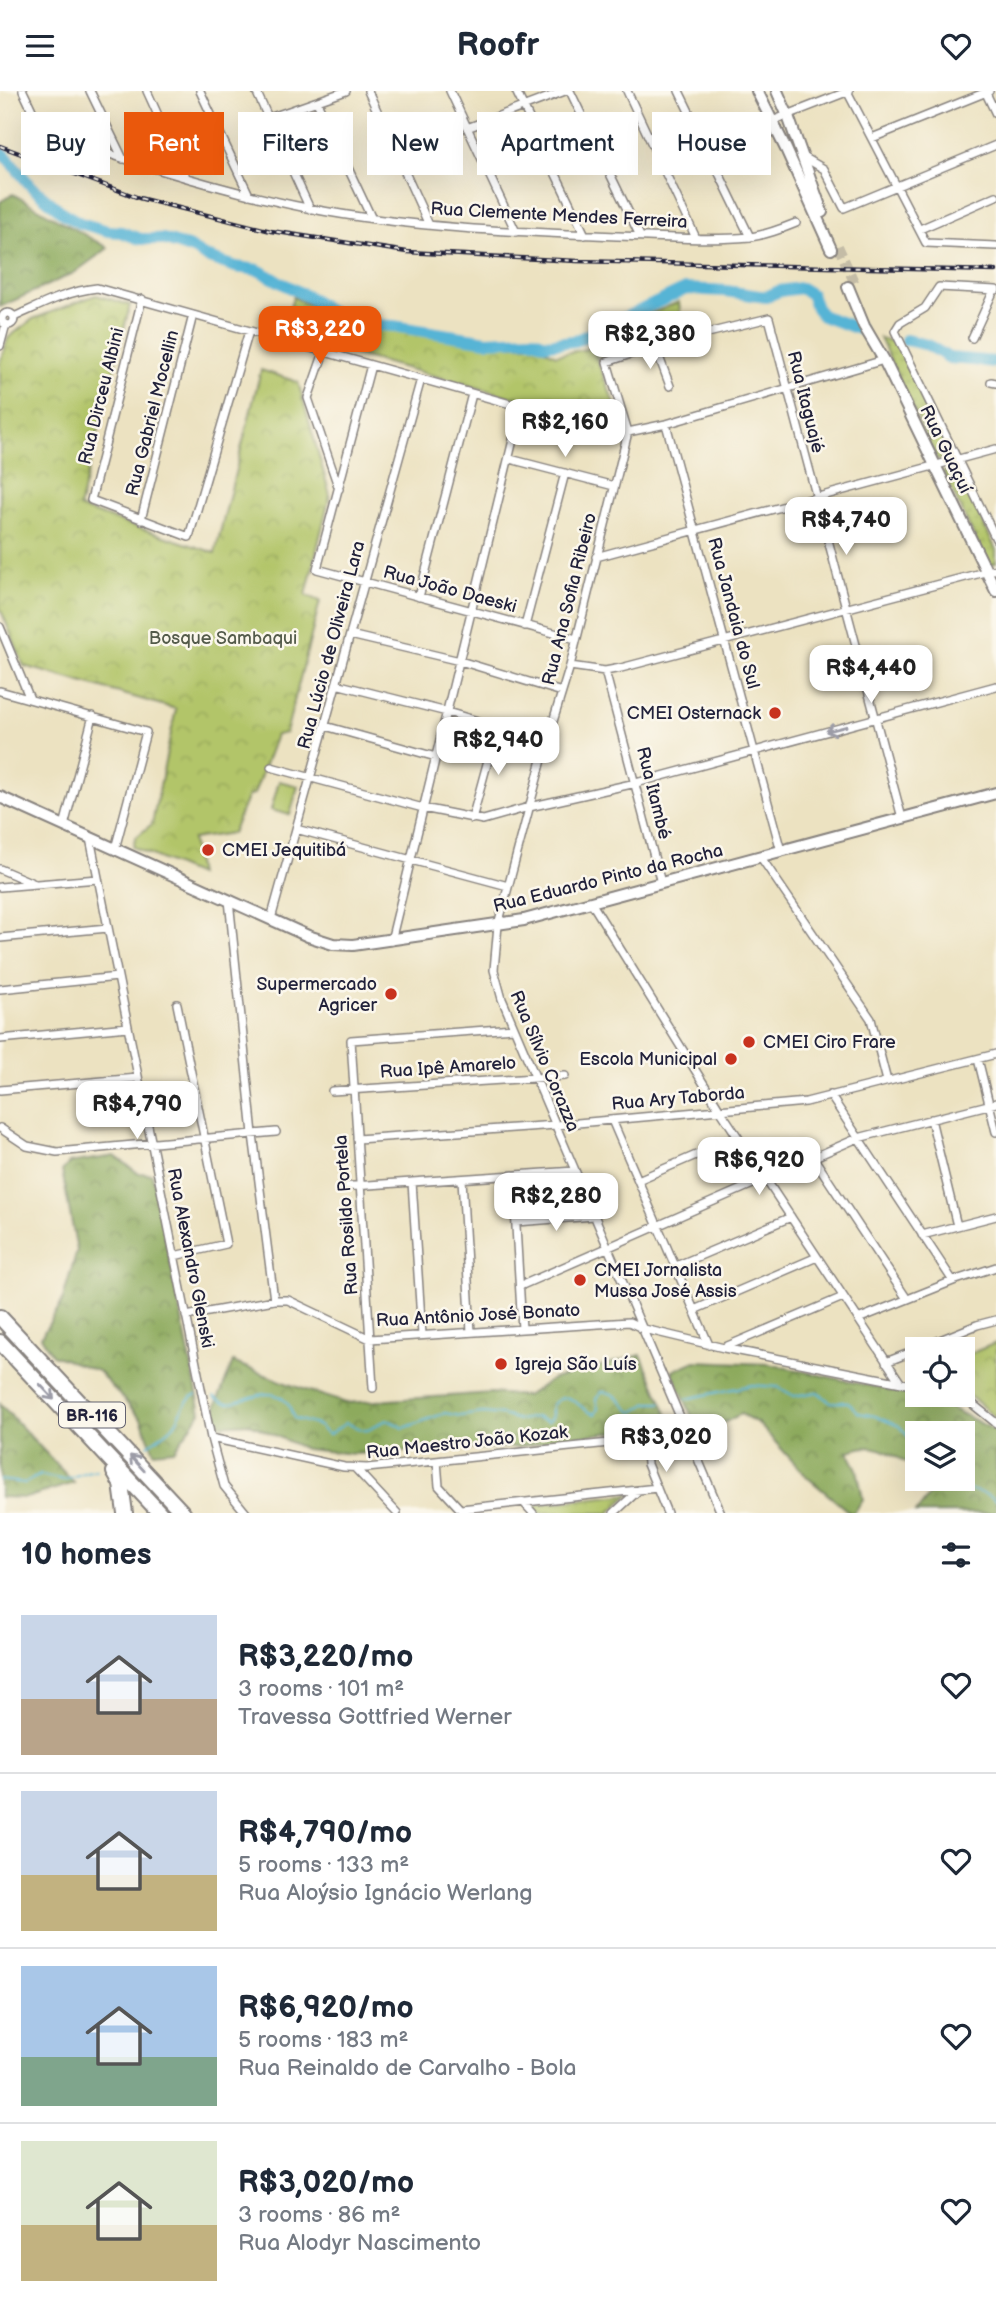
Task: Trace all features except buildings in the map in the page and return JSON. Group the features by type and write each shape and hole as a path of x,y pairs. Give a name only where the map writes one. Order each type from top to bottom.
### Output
{"highway":[{"name":"BR-116","path":"0,1318 183,1513"},
{"name":"BR-116","path":"0,1342 160,1513"},
{"path":"91,1439 118,1479 125,1513"}],"main road":[{"path":"757,91 835,248 777,91"},
{"name":"Rua Guaçuí","path":"851,286 864,326 991,570 996,591"},
{"name":"Rua Eduardo Pinto da Rocha","path":"0,797 316,939 333,944 353,945 498,925 996,793"}],"street":[{"name":"Rua Clemente Mendes Ferreira","path":"23,91 44,130 123,159 249,195 310,209 429,225 585,235 750,237 796,223"},
{"path":"90,91 123,159"},
{"path":"147,91 186,177"},
{"path":"256,91 266,112"},
{"path":"286,112 346,91"},
{"path":"368,91 429,225"},
{"path":"450,91 516,232"},
{"path":"516,91 585,235"},
{"path":"467,128 568,91 640,236"},
{"path":"627,91 652,145"},
{"path":"679,91 689,112"},
{"path":"772,122 848,91 926,243 996,246"},
{"path":"872,138 987,91 996,114"},
{"path":"202,92 249,195"},
{"path":"317,101 370,217"},
{"path":"802,156 824,169 844,208 996,145"},
{"path":"295,175 310,209"},
{"path":"666,175 696,238"},
{"path":"720,175 750,237"},
{"path":"920,229 996,197"},
{"name":"Rua Guaçuí","path":"995,290 942,286 936,288 925,308 902,321 896,328 897,337 996,539"},
{"path":"4,328 12,323 14,317 80,290 97,288 472,394 628,432 666,424 884,360"},
{"path":"972,338 995,290"},
{"name":"Rua Dirceu Albini","path":"141,520 91,500 142,299"},
{"path":"0,346 4,328 1,315 8,313 14,317"},
{"name":"Rua Gabriel Mocellin","path":"141,520 193,315"},
{"name":"Rua Itaguajé","path":"655,346 769,318 902,818"},
{"path":"141,520 189,537 249,331"},
{"path":"628,432 607,362 655,346 670,386"},
{"path":"324,352 308,398 339,490"},
{"path":"339,490 371,365"},
{"name":"Rua Lúcio de Oliveira Lara","path":"271,919 421,379"},
{"path":"419,597 472,394"},
{"path":"391,940 522,407"},
{"name":"Rua Jandaia do Sul","path":"666,424 780,851"},
{"name":"Rua Ana Sofia Ribeiro","path":"498,925 570,666 628,432"},
{"path":"596,557 996,449"},
{"path":"510,459 614,486"},
{"path":"525,626 565,473"},
{"name":"Rua João Daeski","path":"339,490 317,569 576,639"},
{"path":"570,666 605,671 991,570"},
{"path":"0,627 30,699"},
{"path":"350,635 460,661 562,692"},
{"name":"Rua Itambé","path":"605,671 661,883"},
{"path":"336,684 547,741"},
{"path":"271,767 423,808 483,820 636,783 996,686"},
{"path":"0,691 146,732 115,849"},
{"path":"64,826 93,716"},
{"path":"325,726 436,757"},
{"path":"472,819 497,727"},
{"path":"296,829 508,886"},
{"name":"Rua Alexandro Glenski","path":"90,838 211,1439 224,1486 246,1513"},
{"path":"760,856 873,1023 887,1081"},
{"path":"0,869 36,884"},
{"path":"0,887 98,879"},
{"path":"229,900 253,1134 274,1300"},
{"path":"591,902 720,1110 900,1382"},
{"name":"Rua Sílvio Corazza","path":"498,925 495,977 514,1028 721,1513"},
{"path":"0,938 108,928"},
{"path":"0,989 118,977"},
{"path":"174,1256 226,1244 177,1004"},
{"path":"0,1039 128,1027"},
{"name":"Rua Rosildo Portela","path":"373,1388 351,1040 514,1028"},
{"name":"Rua Ary Taborda","path":"357,1139 556,1125 806,1101 996,1054"},
{"path":"978,1059 993,1104 996,1132"},
{"name":"Rua Ipê Amarelo","path":"332,1091 565,1076"},
{"path":"0,1090 138,1078"},
{"path":"830,1095 953,1281"},
{"path":"520,1286 858,1138 993,1104"},
{"path":"931,1119 957,1226"},
{"path":"612,1120 709,1345"},
{"path":"0,1128 27,1146 47,1152 276,1132"},
{"path":"638,1180 738,1137"},
{"path":"813,1157 907,1299"},
{"path":"339,1187 575,1171"},
{"path":"513,1175 522,1329"},
{"path":"462,1179 471,1332"},
{"path":"412,1182 422,1335"},
{"path":"516,1221 594,1216"},
{"path":"922,1235 996,1216"},
{"path":"676,1266 790,1217"},
{"path":"694,1310 817,1257"},
{"path":"858,1319 996,1267"},
{"path":"724,1348 843,1297"},
{"name":"Rua Antônio José Bonato","path":"186,1316 274,1300 295,1302 370,1339 613,1323 709,1345 905,1383"},
{"path":"948,1337 996,1320"},
{"path":"886,1362 905,1354"},
{"path":"975,1406 996,1423"},
{"name":"Rua Maestro João Kozak","path":"211,1439 355,1468 687,1435"},
{"path":"645,1439 647,1464 667,1513"},
{"path":"437,1461 439,1486 463,1511 657,1487"},
{"path":"355,1468 397,1513"},
{"path":"614,1513 640,1489"},
{"path":"523,1502 533,1513"}],"green space":[{"path":"13,194 108,248 74,273 0,307 0,202"},
{"name":"Bosque Sambaqui","path":"96,295 130,305 79,508 215,553 261,370 298,382 330,495 306,595 320,601 286,733 276,735 254,794 248,796 232,833 192,839 198,875 133,847 135,838 152,824 176,709 24,666 0,608 0,362 8,338 33,319"},
{"path":"293,297 349,326 395,330 485,345 536,345 556,355 592,348 624,427 283,335"},
{"path":"679,302 683,337 598,358 591,339"},
{"path":"880,338 897,343 951,457 937,460"},
{"path":"957,468 996,550 996,563 988,565 943,472"},
{"path":"279,781 298,786 290,815 271,810"},
{"path":"115,1156 138,1173 152,1174 201,1412 174,1450 154,1452 141,1419 98,1371 52,1355 41,1337 62,1302 77,1250 62,1171 69,1163"},
{"path":"996,1343 996,1419 975,1400 975,1352"},
{"path":"641,1355 674,1429 644,1429 579,1436 518,1447 354,1454 305,1449 248,1423 219,1425 216,1405 233,1362 346,1403 492,1393 526,1396 553,1379"},
{"path":"695,1361 769,1364 905,1393 905,1407 949,1407 996,1431 996,1513 916,1513 932,1491 975,1491 975,1421 905,1421 905,1462 876,1448 858,1448 848,1452 857,1469 863,1499 854,1513 850,1513 807,1477 758,1423 741,1414 700,1435 672,1371"},
{"path":"0,1404 74,1483 26,1498 0,1497"},
{"path":"630,1494 609,1513 538,1513 531,1505"}],"waterway":[{"path":"4,154 31,186 63,213 80,223 140,239 163,239 236,267 258,270 341,318 357,324 393,326 487,341 531,339 546,344 575,341 686,289 766,297 779,291 801,288 811,294 816,308 823,316 859,329"},
{"path":"906,340 928,345 949,358 996,362"},
{"path":"686,1399 752,1385 778,1387 794,1396 817,1392 831,1402 847,1402 859,1413 899,1426 905,1433"},
{"path":"214,1397 227,1403 267,1394 281,1397 294,1418 319,1426 328,1435 346,1423 369,1430 388,1420 404,1428 445,1413 460,1416 483,1413 519,1420 536,1417 548,1422 552,1416 552,1405 565,1398 570,1398 595,1414 598,1409 596,1399 602,1392 615,1396 632,1412 648,1403 661,1403"},
{"path":"148,1445 172,1427 185,1405 196,1395"},
{"path":"0,1480 25,1483 40,1475 64,1480 96,1470"},
{"path":"975,1491 996,1500"}],"tunnel":[{"path":"838,246 855,284"}],"railway":[{"path":"0,146 139,198 271,231 407,252 577,261 996,271"}],"place":[{"name":"CMEI Osternack","path":"775,713"},
{"name":"CMEI Jequitibá","path":"208,850"},
{"name":"Supermercado Agricer","path":"391,994"},
{"name":"CMEI Ciro Frare","path":"749,1042"},
{"name":"Escola Municipal","path":"731,1059"},
{"name":"CMEI Jornalista Mussa José Assis","path":"580,1280"},
{"name":"Igreja São Luís","path":"501,1364"}]}
